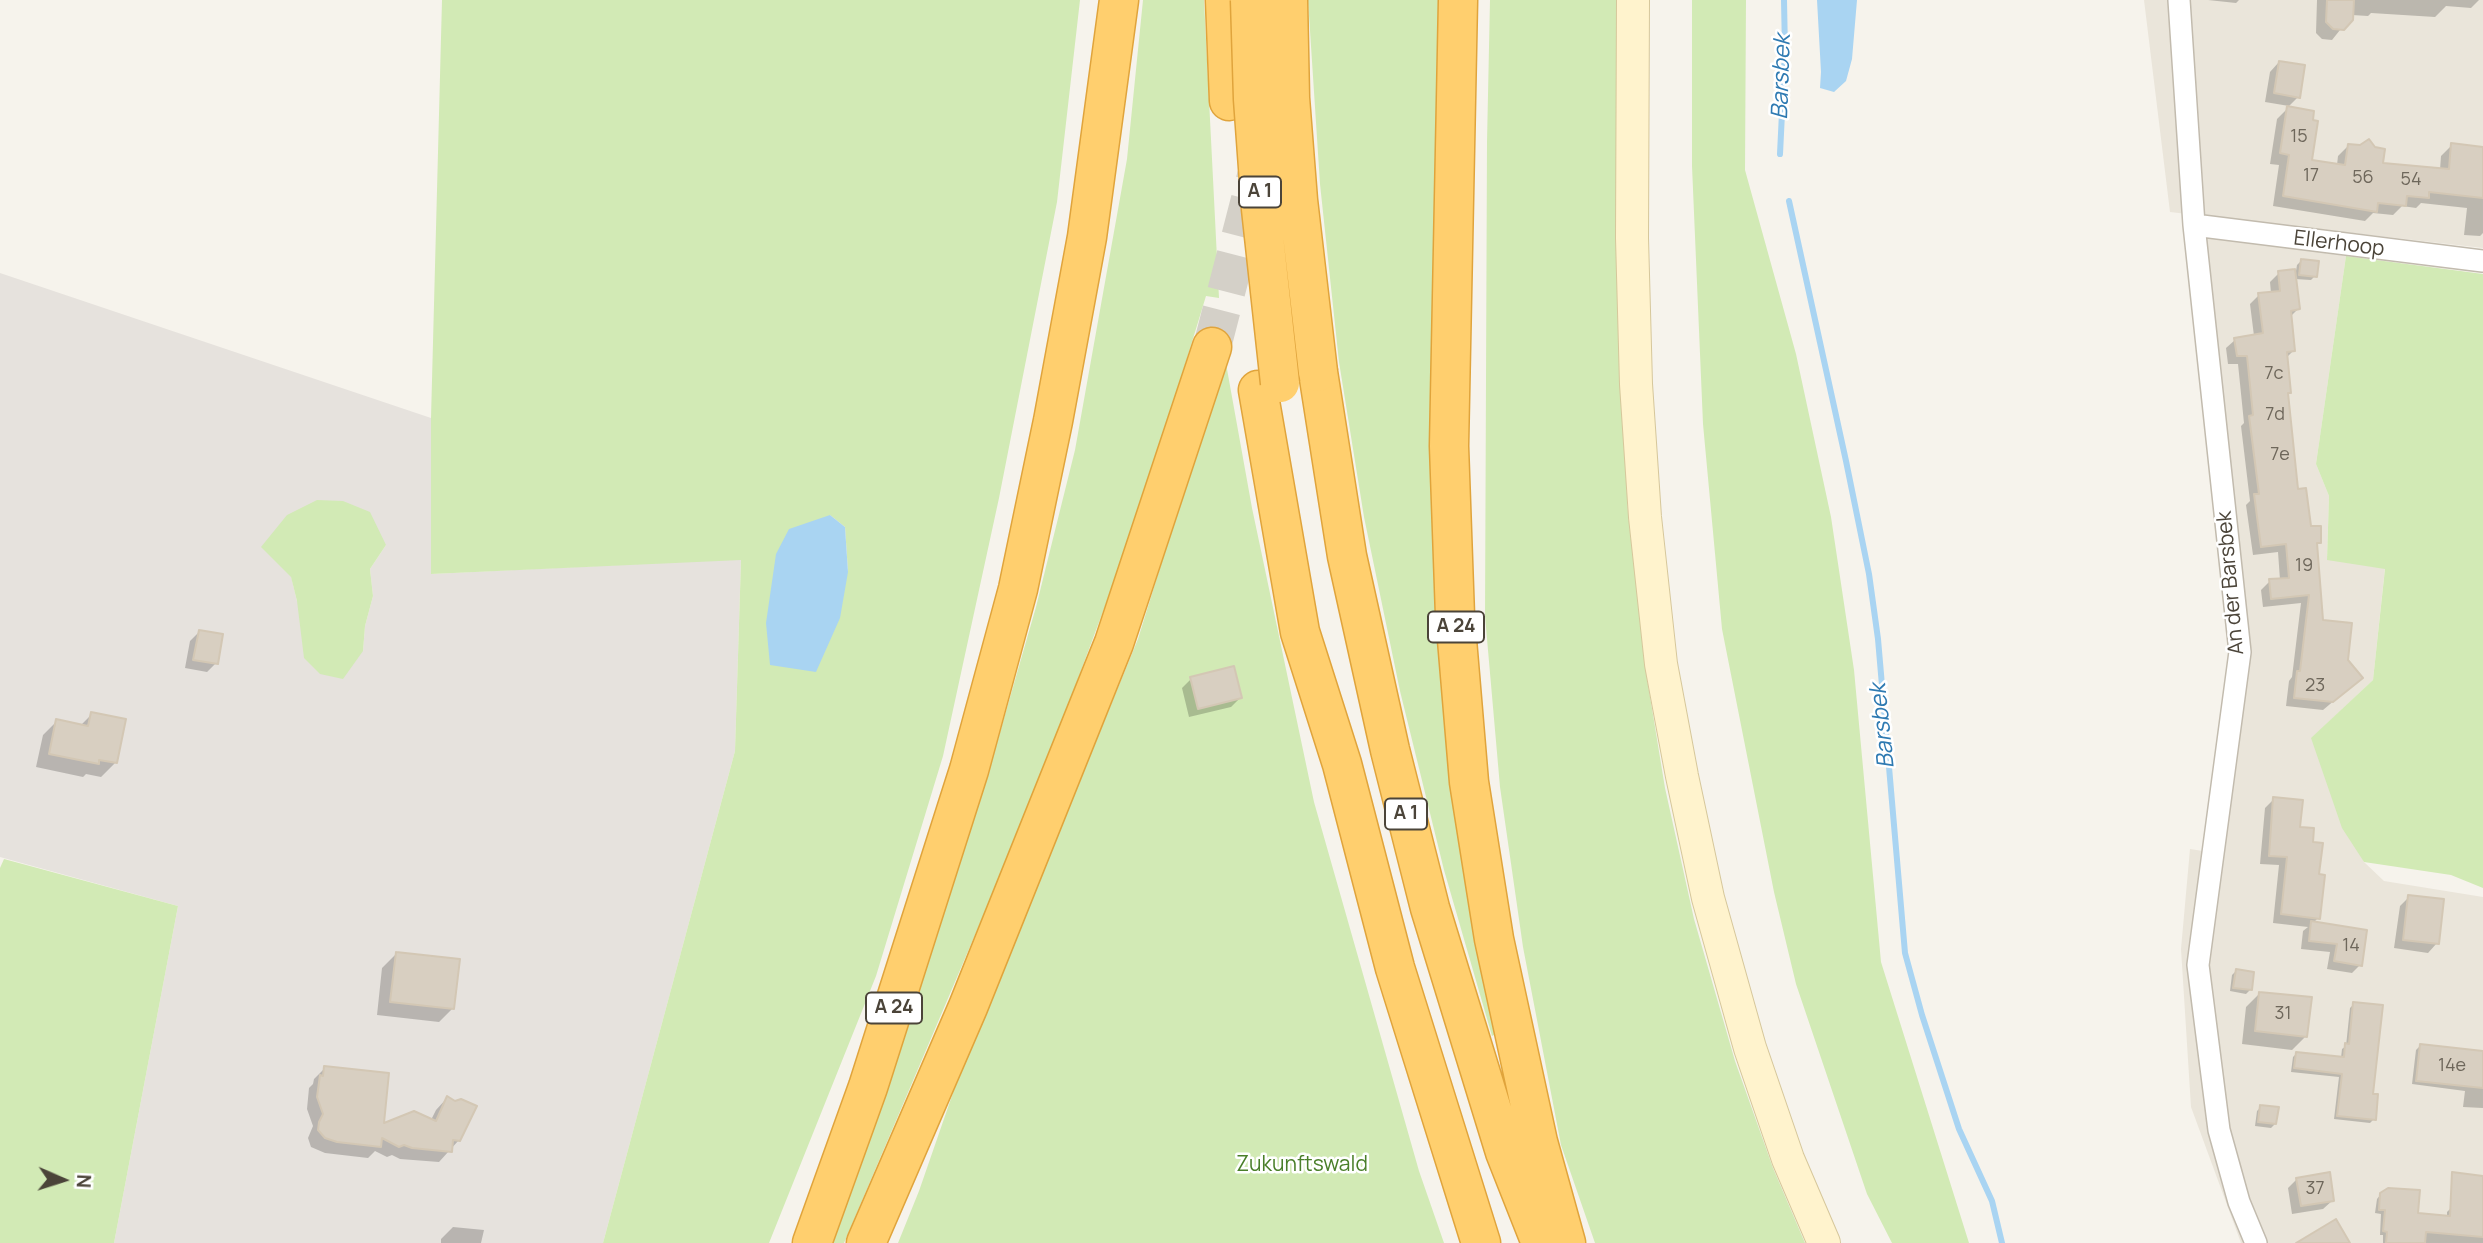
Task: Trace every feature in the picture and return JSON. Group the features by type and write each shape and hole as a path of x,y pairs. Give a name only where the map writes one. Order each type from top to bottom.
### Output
{"highway":[{"name":"A 24","path":"812,1243 868,1087 969,770 1018,589 1087,237 1119,0"},
{"name":"A 1","path":"1225,0 1228,101 1238,214 1269,387 1300,632 1342,764 1395,968 1482,1243"},
{"name":"A 1","path":"1250,0 1269,387"},
{"name":"A 1","path":"1287,0 1290,98 1298,200 1318,372 1347,556 1390,750 1430,908 1505,1152 1541,1243"},
{"name":"A 24","path":"1458,0 1449,446 1455,616 1469,782 1494,939 1538,1142 1566,1243"},
{"path":"866,1243 968,1007 1114,643 1212,346"}],"main road":[{"path":"1633,0 1632,238 1636,384 1645,517 1661,664 1705,885 1750,1048 1787,1159 1824,1243"}],"street":[{"name":"An der Barsbek","path":"2179,0 2194,225 2240,652 2199,965 2219,1130 2239,1202 2256,1243"},
{"name":"Ellerhoop","path":"2194,225 2483,261"}],"shaded area":[{"path":"2144,0 2483,0 2483,248 2170,212"},
{"path":"2206,236 2346,256 2316,464 2329,496 2327,559 2385,568 2373,680 2312,738 2364,862 2384,881 2483,897 2483,1243 2241,1243 2191,1107 2181,949 2190,849 2222,854 2250,647"},
{"path":"0,273 431,418 431,574 741,559 735,751 603,1243 114,1243 178,906 0,857","holes":["386,545 370,569 373,596 365,626 363,651 297,601 291,576"]}],"green space":[{"path":"442,0 1080,0 1057,202 999,498 943,756 876,976 769,1243 603,1243 735,751 741,560 431,574 431,418","holes":["830,515 845,527 848,572"]},
{"path":"1143,0 1204,0 1219,298 1206,296 1141,509 1037,789 844,1243 821,1243 988,774 1036,607 1075,450 1127,159"},
{"path":"1308,0 1442,0 1438,210 1498,1033 1492,1036 1444,870 1400,691 1364,517 1339,362 1320,184"},
{"path":"1490,0 1620,0 1621,379 1628,513 1646,672 1665,788 1694,919 1735,1061 1773,1168 1805,1243 1595,1243 1561,1145 1523,947 1500,787 1485,616"},
{"path":"1692,0 1746,0 1745,170 1796,354 1831,517 1854,670 1881,962 1969,1243 1892,1243 1867,1194 1796,984 1774,892 1722,629 1703,424 1692,166"},
{"path":"2346,256 2483,274 2483,888 2451,875 2364,862 2342,828 2311,738 2373,680 2385,569 2327,560 2329,496 2316,464"},
{"name":"Zukunftswald","path":"1225,358 1252,508 1314,802 1419,1171 1444,1243 898,1243 963,1064 1138,639"},
{"path":"317,500 343,501 370,512 386,545 370,569 373,596 365,626 363,651 343,679 320,674 304,658 297,601 291,577 261,547 287,515"},
{"path":"4,859 178,906 114,1243 0,1243 0,868"}],"water":[{"path":"1817,0 1857,0 1852,59 1846,81 1834,92 1820,88"},
{"path":"830,515 845,527 848,572 840,618 816,672 770,665 766,623 776,554 789,529"}],"building":[{"path":"2327,0 2354,0 2353,20 2344,30 2333,29 2326,22"},
{"path":"2279,61 2305,65 2300,98 2274,93"},
{"path":"2287,106 2314,111 2313,120 2318,121 2312,160 2345,165 2348,144 2360,145 2369,139 2375,147 2385,149 2383,163 2449,169 2451,143 2483,147 2483,198 2429,192 2429,198 2407,196 2406,206 2378,203 2377,212 2283,196 2289,155 2280,153"},
{"path":"2301,259 2319,261 2317,277 2299,275"},
{"path":"2295,269 2300,309 2291,311 2295,351 2287,352 2291,393 2288,393 2298,489 2306,488 2311,526 2321,526 2321,543 2317,543 2323,620 2352,623 2348,660 2363,678 2333,702 2294,698 2309,595 2271,599 2269,579 2289,578 2286,544 2261,547 2254,494 2259,494 2249,416 2253,415 2247,356 2237,356 2234,338 2263,333 2258,293 2280,291 2278,271"},
{"path":"199,630 223,634 218,664 193,660"},
{"path":"1234,666 1242,698 1198,709 1190,677"},
{"path":"91,712 126,719 117,763 99,760 99,764 49,754 56,719 88,726"},
{"path":"2273,797 2303,800 2300,827 2314,828 2313,842 2323,843 2319,874 2325,875 2320,919 2281,914 2287,857 2269,856"},
{"path":"2408,895 2444,899 2439,944 2403,940"},
{"path":"2311,921 2367,930 2362,966 2334,961 2337,944 2309,941"},
{"path":"396,952 460,959 454,1009 390,1002"},
{"path":"2236,969 2254,972 2252,990 2233,988"},
{"path":"2259,992 2312,997 2307,1037 2255,1031"},
{"path":"2353,1002 2383,1005 2373,1094 2378,1094 2376,1120 2337,1116 2342,1074 2294,1068 2296,1052 2344,1057 2345,1043 2349,1044"},
{"path":"2420,1044 2483,1051 2483,1088 2416,1081"},
{"path":"324,1066 389,1073 384,1123 414,1111 436,1121 447,1096 455,1101 461,1099 477,1106 460,1141 453,1140 452,1152 404,1145 399,1147 382,1138 381,1147 337,1142 325,1138 318,1130 323,1114 317,1097"},
{"path":"2260,1105 2279,1107 2276,1124 2258,1122"},
{"path":"2330,1172 2334,1201 2301,1206 2296,1178"},
{"path":"2452,1172 2483,1176 2483,1237 2426,1232 2425,1243 2386,1243 2387,1232 2383,1231 2385,1210 2379,1210 2380,1193 2388,1188 2420,1190 2418,1213 2450,1216"},
{"path":"2336,1219 2350,1243 2296,1243"}],"waterway":[{"name":"Barsbek","path":"1780,154 1785,51 1784,0"},
{"name":"Barsbek","path":"1789,201 1869,574 1878,639 1905,953 1959,1129 1992,1201 2002,1243"}],"tunnel":[{"path":"1212,347 1256,176"}]}
